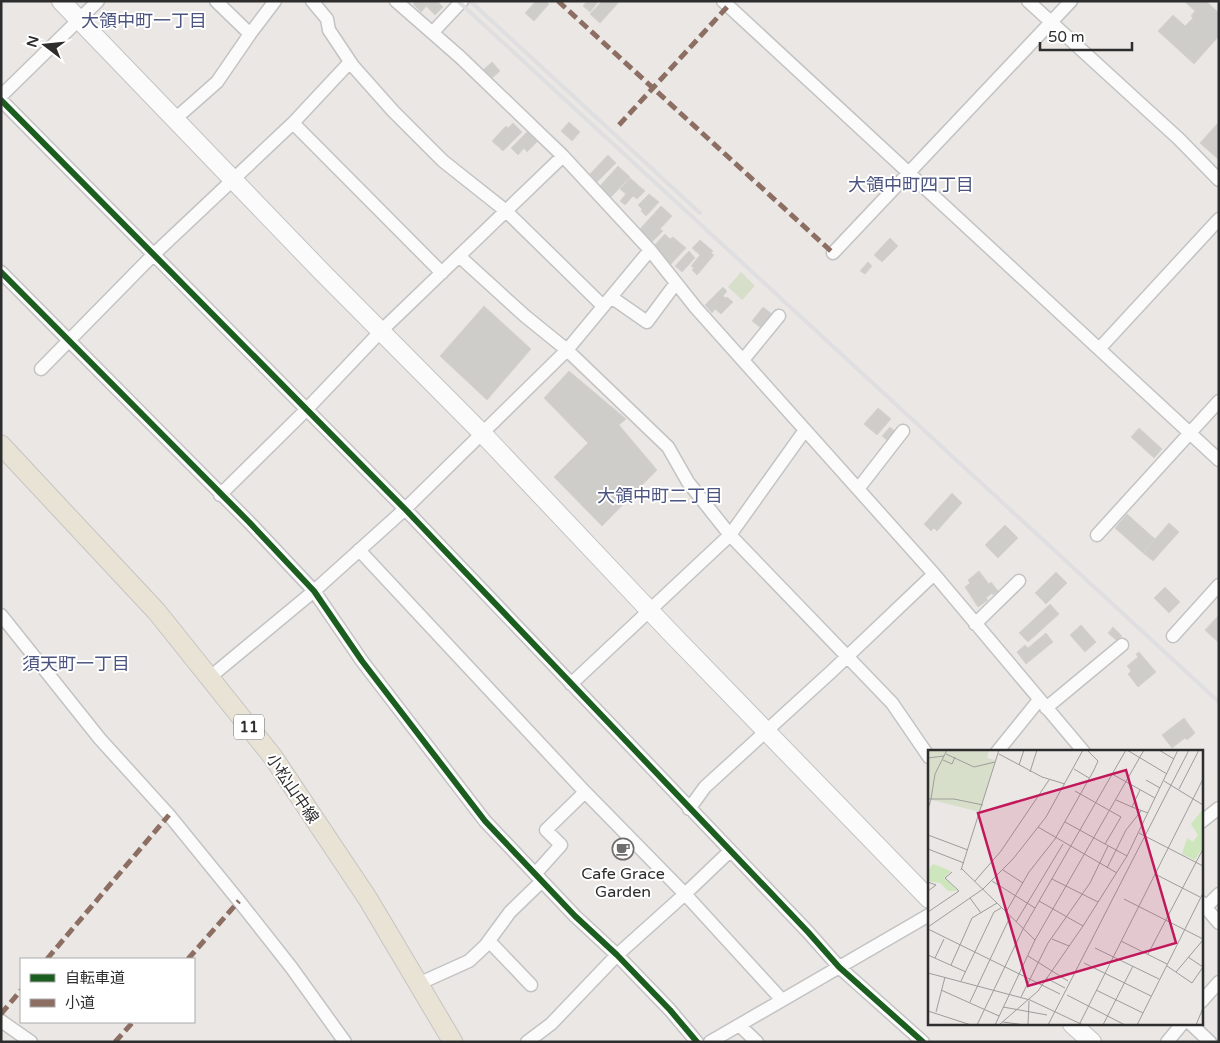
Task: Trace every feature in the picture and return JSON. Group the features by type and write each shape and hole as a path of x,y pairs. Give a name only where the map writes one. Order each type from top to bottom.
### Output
{"main road":[{"name":"小松山中線","path":"1,445 157,612 273,757 368,899 453,1042"}],"street":[{"path":"60,1 381,331 482,432 651,611 928,898"},
{"path":"1,96 98,1"},
{"path":"216,1 250,34"},
{"path":"175,119 217,82 275,1"},
{"path":"312,1 327,20 329,30 350,62 393,111 443,161 506,211 607,302 646,322 676,283"},
{"path":"396,1 433,32 563,156 650,250 743,360 934,574 1082,750"},
{"path":"433,32 462,1"},
{"path":"1028,1 1179,139 1219,180"},
{"path":"833,253 1071,1"},
{"path":"728,3 1219,460"},
{"path":"41,369 153,255 293,123 350,62"},
{"path":"1,100 405,509 839,967 923,1042"},
{"path":"293,123 442,273"},
{"path":"220,495 306,410 381,331 563,156"},
{"path":"1099,349 1219,219"},
{"path":"209,678 314,591 405,509 567,350 650,250"},
{"path":"459,256 525,316 567,350 668,447 688,482 730,536 892,703 928,757"},
{"path":"1,272 314,591 362,661 485,821 574,916 617,955 670,1010 697,1042"},
{"path":"743,360 779,316"},
{"path":"1097,535 1219,401"},
{"path":"571,684 730,536 805,430"},
{"path":"858,489 903,431"},
{"path":"359,550 585,792 685,894 782,1000"},
{"path":"689,809 705,787 847,657 934,574"},
{"path":"975,624 1019,581"},
{"path":"1173,636 1219,585"},
{"path":"1,615 100,739 169,815 291,967 345,1042"},
{"path":"999,750 1043,704 1122,645"},
{"path":"418,984 470,962 489,941 561,845 546,830 585,792"},
{"path":"1202,821 1219,808"},
{"path":"527,1042 551,1024 617,955 730,851"},
{"path":"1219,894 1204,904 1219,923"},
{"path":"710,1042 928,916"},
{"path":"489,941 531,984"},
{"path":"1202,1001 1219,982"},
{"path":"1,1021 31,1042"},
{"path":"739,1025 758,1042"},
{"path":"1074,1026 1092,1042"},
{"path":"1166,1042 1180,1026"},
{"path":"1192,1026 1210,1042"}],"green space":[{"path":"741,272 755,286 742,300 728,287"}],"building":[{"path":"416,1 431,1 421,12 413,4"},
{"path":"431,1 437,1 443,7 435,15 426,6"},
{"path":"536,1 546,1 549,4 534,21 525,13"},
{"path":"587,1 598,1 590,12 583,6"},
{"path":"602,1 620,1 600,23 590,14"},
{"path":"1186,1 1206,1 1219,13 1219,36 1194,64 1158,31 1173,15 1185,26 1193,18 1191,16 1195,11"},
{"path":"492,62 500,71 491,79 483,70"},
{"path":"569,122 580,132 572,141 561,131"},
{"path":"1219,122 1219,160 1200,143"},
{"path":"513,123 522,132 503,151 492,141 506,126 508,128"},
{"path":"528,131 538,141 527,152 524,148 518,155 511,148"},
{"path":"608,155 616,163 597,182 590,174"},
{"path":"618,166 630,177 611,197 600,186"},
{"path":"630,178 645,191 637,199 633,196 625,205 620,201 626,194 620,189"},
{"path":"649,194 659,202 646,216 638,205"},
{"path":"661,206 672,216 660,229 663,231 651,243 638,231"},
{"path":"665,234 670,239 673,237 686,248 670,265 652,248"},
{"path":"890,238 898,246 882,262 874,255"},
{"path":"700,240 713,251 711,253 714,255 697,275 691,266 700,255 692,248"},
{"path":"689,251 695,258 682,272 675,266"},
{"path":"868,262 872,266 865,274 860,271"},
{"path":"723,287 727,291 723,296 733,302 721,314 715,309 712,313 705,305"},
{"path":"484,306 531,349 487,400 440,356"},
{"path":"763,307 772,314 761,328 752,321"},
{"path":"569,371 626,419 619,425 657,470 602,526 554,477 588,443 544,398"},
{"path":"878,408 891,419 877,435 864,424"},
{"path":"890,427 896,432 888,441 882,436"},
{"path":"1139,428 1162,449 1154,458 1131,437"},
{"path":"952,493 962,503 937,531 934,528 931,531 924,524"},
{"path":"1127,514 1155,539 1143,553 1115,528"},
{"path":"1169,523 1179,532 1153,561 1143,553"},
{"path":"1005,525 1018,538 998,558 985,545"},
{"path":"979,571 989,584 991,582 998,591 993,595 992,593 986,598 988,600 978,607 965,587 970,583 968,580"},
{"path":"1056,572 1067,583 1046,604 1035,593"},
{"path":"1165,587 1180,602 1169,613 1154,598"},
{"path":"1050,604 1059,614 1028,642 1019,633"},
{"path":"1219,615 1219,643 1205,630"},
{"path":"1081,625 1096,642 1085,652 1070,635"},
{"path":"1113,627 1122,636 1117,641 1108,633"},
{"path":"1046,633 1053,642 1026,664 1017,652 1025,645 1028,648"},
{"path":"1139,652 1156,672 1138,687 1128,674 1131,671 1127,666 1138,657 1136,654"},
{"path":"1184,718 1195,733 1172,748 1162,735"}],"railway":[{"path":"458,1 1219,702"},
{"path":"470,1 700,213"}],"marked path":[{"path":"558,1 833,253"},
{"path":"619,125 728,6"},
{"path":"48,958 169,815"},
{"path":"189,958 239,901"},
{"path":"1,1014 20,991"},
{"path":"115,1042 132,1023"}],"cycle path":[{"path":"1,100 405,509 808,932 839,967 923,1042"},
{"path":"1,272 249,522 314,591 362,661 485,821 575,916 617,955 670,1010 697,1042"}],"place":[{"name":"Cafe Grace Garden","path":"623,849"}],"district":[{"name":"大領中町一丁目","path":"144,21"},
{"name":"大領中町四丁目","path":"911,185"},
{"name":"大領中町二丁目","path":"660,496"},
{"name":"須天町一丁目","path":"76,664"}]}
